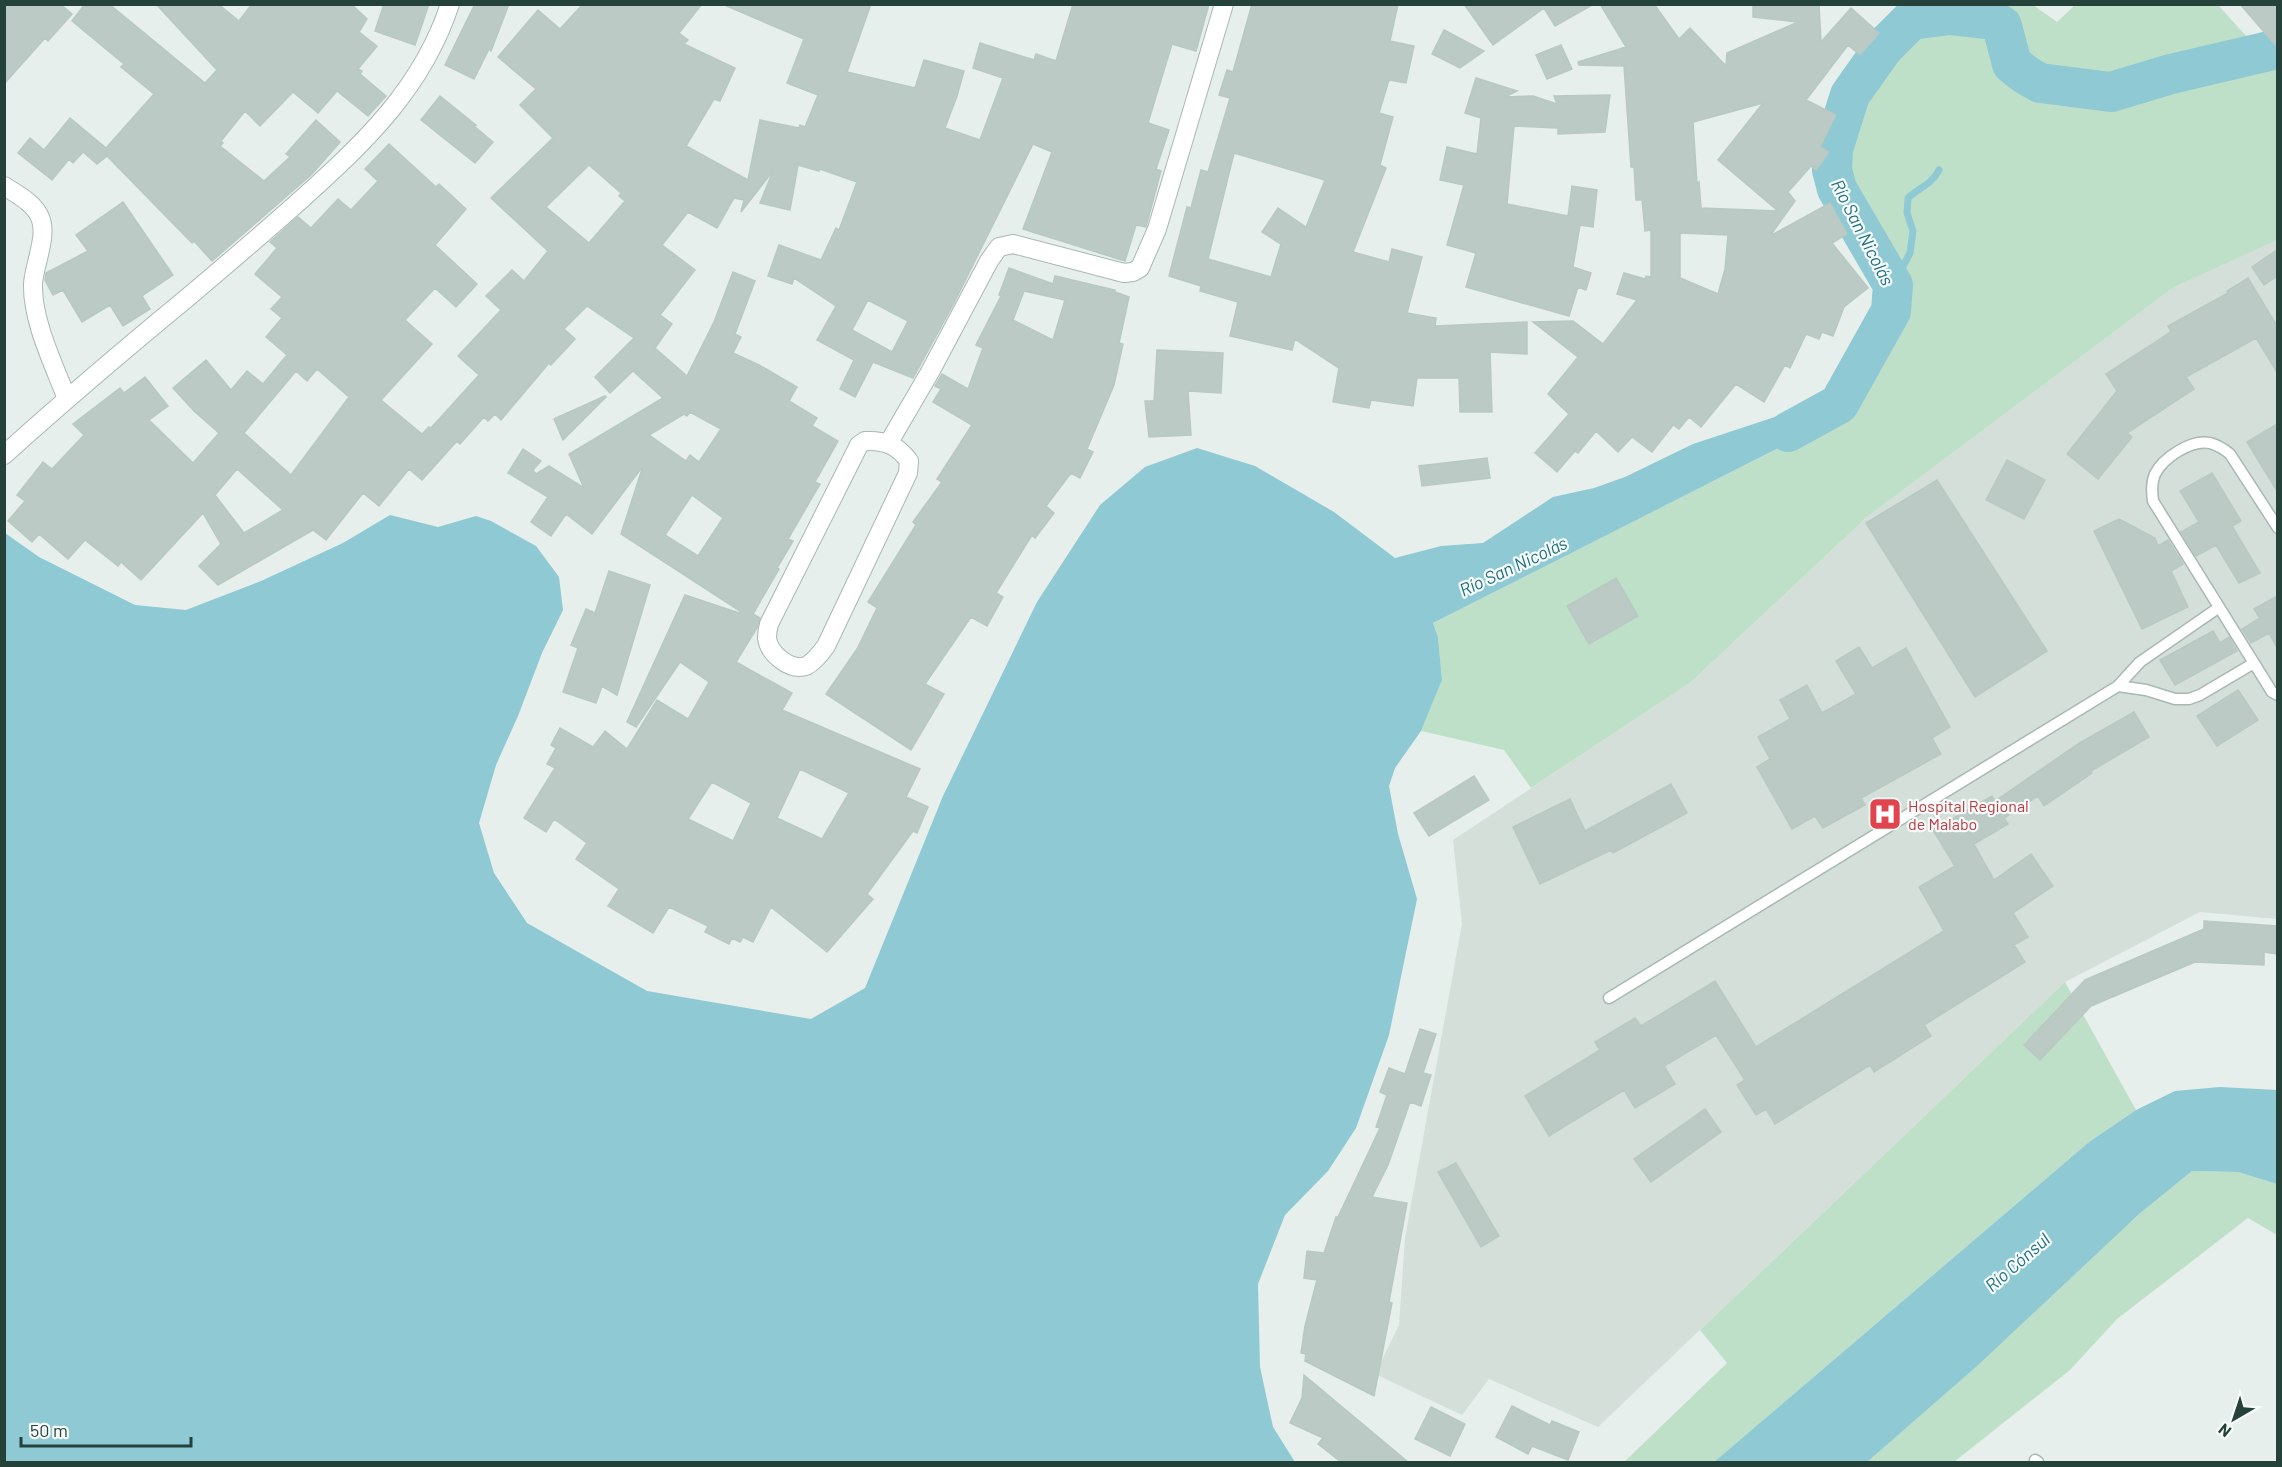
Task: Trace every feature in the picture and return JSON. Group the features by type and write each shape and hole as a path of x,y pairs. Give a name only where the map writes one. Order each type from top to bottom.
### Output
{"street":[{"path":"4,455 254,242 352,153 393,109 421,71 450,4"},
{"path":"888,444 930,372 988,261 999,247 1013,244 1124,273 1134,272 1140,268 1157,229 1224,4"},
{"path":"4,186 29,202 41,220 40,248 33,284 36,306 45,341 67,399"},
{"path":"865,441 888,444 900,449 909,461 908,473 826,646 805,666 793,666 780,659 772,651 767,639 769,624 859,445 865,441"}],"lane":[{"path":"2277,528 2230,454 2222,447 2199,443 2178,452 2162,464 2155,475 2151,488 2153,501 2218,608 2272,692 2277,695"},
{"path":"1609,999 2118,686 2140,662 2218,608"},
{"path":"2118,686 2138,688 2175,699 2189,699 2254,663"}],"shaded area":[{"name":"Hospital Regional de Malabo","path":"2277,237 2277,919 2200,912 2065,982 1598,1427 1489,1379 1462,1415 1375,1374 1399,1325 1405,1238 1462,924 1453,840 1690,683 1867,517 2174,287"}],"green space":[{"path":"1976,5 2033,5 2057,22 2075,5 2218,5 2277,70 2277,240 2174,287 1867,517 1690,683 1531,788 1504,750 1421,731 1442,680 1438,637 1433,623 1838,418 1838,392 1843,391 1867,345 1895,304 1845,214 1820,160 1844,97 1883,46 1920,18 1962,17"},
{"path":"2065,982 2136,1110 2089,1142 1714,1462 1624,1462 1727,1363 1700,1330"},
{"path":"2192,1171 2238,1172 2277,1184 2277,1235 2248,1218 2117,1319 2070,1370 1954,1462 1863,1462 2138,1215"}],"water":[{"path":"1838,392 1838,418 1433,623 1438,637 1442,680 1421,731 1395,768 1389,786 1398,834 1417,899 1389,1035 1356,1128 1328,1171 1285,1215 1258,1284 1260,1367 1273,1427 1295,1462 5,1462 5,533 39,557 135,605 186,610 261,581 343,543 390,515 438,527 476,516 491,521 536,546 559,577 563,610 542,653 496,765 479,823 494,873 527,923 647,991 811,1019 865,988 943,796 1037,602 1100,505 1145,467 1197,448 1255,466 1334,512 1395,558 1441,546 1483,543 1553,497 1594,488 1625,477 1693,444 1823,401"},
{"name":"Río Cónsul","path":"2220,1087 2277,1090 2277,1184 2238,1172 2192,1171 2138,1215 1977,1366 1867,1462 1714,1462 2089,1142 2136,1110 2175,1091"}],"building":[{"path":"4,4 60,4 72,14 48,41 45,38 4,84"},
{"path":"85,4 109,4 205,83 217,70 156,4 218,4 239,21 252,4 351,4 367,19 359,32 377,46 358,69 362,71 360,74 386,96 368,116 337,91 318,113 293,92 260,126 245,111 221,141 223,143 220,146 264,181 290,157 286,154 316,120 340,142 312,174 212,261 107,156 97,164 83,152 73,163 69,159 52,180 18,153 30,138 44,150 70,118 106,148 154,94 121,67 124,64 72,21"},
{"path":"384,4 429,4 415,45 375,31"},
{"path":"475,4 509,4 491,51 489,49 474,79 445,65"},
{"path":"583,4 702,4 679,33 688,40 684,44 735,68 720,101 714,99 686,146 748,180 760,120 799,128 800,125 805,127 818,95 787,83 804,39 722,4 871,4 847,72 915,88 924,60 964,71 945,128 980,140 1003,78 973,68 980,43 1034,60 1036,54 1056,61 1073,4 1209,4 1196,51 1172,44 1148,123 1169,130 1156,169 1161,171 1146,227 1136,225 1125,261 1023,229 1052,152 1033,144 954,303 913,378 873,362 855,397 840,389 854,360 817,340 836,306 794,278 792,284 768,276 779,245 821,260 836,228 839,230 857,182 820,169 819,171 798,165 790,210 760,203 773,171 741,212 744,200 734,198 717,228 688,212 662,245 695,270 660,315 672,324 655,348 687,376 714,322 733,272 755,281 735,334 741,337 733,353 797,387 789,401 817,418 812,426 838,441 815,482 820,484 788,539 793,541 753,614 760,618 757,628 736,662 792,693 782,710 920,769 906,797 928,807 917,833 913,831 867,894 873,899 827,952 771,907 753,942 743,937 740,942 732,938 729,944 705,932 708,926 669,907 653,933 608,906 619,889 576,859 587,843 554,819 546,832 524,818 555,768 547,764 556,748 551,745 560,728 593,747 605,731 627,749 657,700 688,719 709,682 680,662 636,727 627,722 685,595 739,613 740,611 621,534 643,466 592,534 566,514 551,536 531,522 548,497 508,473 523,449 541,461 533,470 536,474 549,466 584,488 569,454 663,398 633,371 610,393 595,377 634,338 587,306 564,329 575,339 551,365 549,363 501,420 495,414 488,421 484,417 460,444 457,441 422,480 409,469 379,506 363,493 326,540 313,530 218,585 199,566 221,544 203,513 141,580 121,562 118,566 85,540 68,559 39,534 32,542 8,521 25,501 17,495 43,462 52,469 84,435 73,424 120,388 124,393 145,377 168,406 149,420 193,463 219,433 173,388 206,360 231,390 247,371 263,384 287,355 266,337 282,318 271,309 282,297 255,274 277,248 270,242 298,217 311,228 338,199 351,210 378,181 365,169 389,144 436,187 439,184 466,209 435,245 477,284 456,307 435,288 405,320 432,344 381,400 422,434 429,427 431,428 479,375 458,356 501,310 486,296 512,270 524,281 548,251 491,198 553,138 520,105 536,89 498,57 538,10 560,29","holes":["589,165 621,193 619,196 625,201 589,243 546,207","868,300 908,321 892,352 852,330","317,369 349,397 291,475 244,433 296,371 307,381","690,412 721,429 699,462 690,455 686,461 649,435 684,414 687,416","237,469 283,510 244,533 215,495","692,495 723,518 698,556 665,535","800,769 849,793 822,839 777,818","712,782 751,803 733,841 688,819"]},
{"path":"1252,4 1398,4 1390,41 1414,46 1406,83 1389,80 1379,113 1393,117 1380,165 1386,168 1353,252 1389,262 1392,249 1422,257 1407,313 1436,318 1435,326 1527,322 1527,354 1490,352 1492,412 1460,412 1459,378 1417,378 1413,406 1371,400 1369,408 1333,402 1339,368 1295,339 1292,350 1230,336 1238,302 1200,291 1201,286 1169,276 1187,207 1191,208 1201,170 1208,172 1230,98 1219,95 1227,70 1233,72","holes":["1234,153 1325,180 1306,227 1278,208 1262,232 1281,244 1271,277 1208,259"]},
{"path":"1464,4 1594,4 1555,26 1544,8 1493,45"},
{"path":"1600,4 1654,4 1679,39 1690,28 1726,66 1727,53 1798,22 1753,17 1753,4 1819,4 1821,42 1851,8 1879,33 1860,55 1848,45 1806,100 1836,115 1820,147 1829,152 1816,170 1811,166 1788,192 1795,201 1770,236 1830,203 1847,234 1832,243 1868,288 1844,307 1833,336 1822,332 1819,339 1806,334 1790,368 1785,365 1764,402 1736,384 1701,427 1689,417 1679,429 1673,425 1652,452 1632,437 1618,452 1596,431 1578,453 1575,451 1557,472 1535,453 1569,414 1548,394 1578,357 1533,322 1573,321 1603,344 1637,300 1617,294 1624,273 1645,279 1646,276 1651,277 1651,230 1645,231 1642,200 1636,200 1634,167 1631,167 1624,66 1579,65 1578,62 1626,47","holes":["1763,103 1718,160 1778,211 1701,208 1693,122","1680,233 1728,235 1725,269 1718,294 1680,278"]},
{"path":"2240,4 2277,4 2277,47"},
{"path":"1444,30 1484,51 1460,68 1432,54"},
{"path":"1561,45 1572,69 1547,79 1536,55"},
{"path":"1476,78 1517,91 1505,97 1533,96 1557,104 1554,96 1610,95 1605,132 1558,134 1558,128 1514,126 1507,204 1568,216 1572,186 1597,190 1593,227 1580,225 1573,267 1591,273 1586,290 1578,287 1569,316 1466,287 1476,253 1447,245 1464,185 1440,180 1447,147 1477,154 1481,118 1465,113"},
{"path":"440,96 493,142 475,163 421,120"},
{"path":"123,202 173,275 142,296 150,309 123,326 110,305 82,322 63,290 53,295 45,280 46,273 88,251 76,235"},
{"path":"2277,250 2277,276 2264,285 2252,267"},
{"path":"1009,268 1053,284 1055,276 1115,290 1129,297 1119,343 1123,344 1114,385 1087,449 1093,452 1080,478 1071,473 1046,506 1054,513 1035,538 1032,535 996,593 1003,597 987,626 971,617 925,684 944,694 911,750 826,694 857,649 877,608 868,602 916,525 913,522 942,482 937,479 972,425 933,402 941,389 935,386 942,374 968,389 983,348 976,345 1001,296 999,295","holes":["1024,291 1065,300 1053,340 1013,320"]},
{"path":"2248,278 2277,326 2277,372 2256,338 2186,377 2194,389 2127,433 2132,437 2098,479 2067,454 2117,391 2106,374 2171,332 2168,326 2228,293 2227,291"},
{"path":"1157,350 1223,353 1221,393 1188,391 1191,435 1149,437 1145,401 1154,401"},
{"path":"606,397 563,440 554,419"},
{"path":"2277,424 2277,491 2247,442"},
{"path":"1487,458 1490,478 1422,486 1419,466"},
{"path":"2007,460 2045,480 2024,519 1986,500"},
{"path":"2212,473 2241,521 2232,526 2260,573 2239,583 2216,545 2196,556 2181,532 2199,522 2180,491"},
{"path":"1937,480 2047,651 1975,697 1866,523"},
{"path":"2119,519 2155,538 2158,546 2168,540 2183,564 2171,571 2188,607 2142,629 2094,531"},
{"path":"609,571 650,585 617,695 602,686 596,703 563,692 578,648 571,645 586,609 595,613"},
{"path":"1616,578 1638,616 1589,644 1567,606"},
{"path":"2277,596 2277,648 2269,633 2251,643 2242,629 2260,618 2254,609"},
{"path":"2213,631 2220,643 2229,637 2237,651 2175,685 2160,660"},
{"path":"1859,647 1872,668 1906,648 1950,727 1932,738 1941,754 1861,798 1865,805 1823,828 1815,816 1792,829 1757,767 1770,759 1758,737 1790,719 1780,700 1807,685 1822,713 1856,694 1836,661"},
{"path":"2238,690 2258,720 2217,746 2197,716"},
{"path":"2134,712 2149,737 2091,771 2092,773 2044,806 2038,796 2004,818 2008,824 1974,844 1994,880 2031,854 2053,886 2013,913 2028,937 2014,945 2025,962 1924,1025 1931,1036 1874,1072 1870,1065 1775,1124 1766,1109 1756,1115 1737,1085 1745,1080 1716,1035 1664,1066 1675,1084 1635,1108 1624,1090 1549,1136 1525,1096 1600,1050 1595,1042 1635,1018 1641,1026 1715,981 1756,1047 1944,931 1919,887 1955,866 1933,830 1992,796 1995,801 2078,744"},
{"path":"1474,776 1489,800 1429,836 1414,813"},
{"path":"1671,784 1687,813 1613,853 1611,850 1540,884 1513,827 1570,799 1585,831"},
{"path":"2204,921 2277,926 2277,954 2264,952 2264,965 2195,962 2091,1006 2040,1060 2024,1045 2085,980 2204,929"},
{"path":"1420,1029 1436,1034 1423,1073 1431,1075 1421,1106 1410,1102 1388,1165 1372,1197 1407,1203 1389,1302 1392,1303 1374,1396 1305,1361 1306,1354 1301,1353 1305,1326 1317,1280 1304,1278 1307,1251 1324,1253 1336,1217 1380,1128 1376,1127 1387,1095 1380,1092 1389,1068 1405,1074"},
{"path":"1705,1109 1721,1132 1651,1182 1634,1159"},
{"path":"1456,1163 1499,1236 1481,1247 1438,1172"},
{"path":"1304,1375 1408,1462 1341,1462 1318,1444 1323,1438 1290,1423 1302,1398"},
{"path":"1512,1406 1550,1425 1552,1421 1579,1432 1568,1460 1532,1446 1528,1454 1496,1437"},
{"path":"1431,1407 1465,1424 1450,1456 1415,1439"}],"waterway":[{"name":"Río San Nicolás","path":"1788,432 1839,404 1891,311 1893,285 1837,189 1832,170 1833,149 1850,95 1884,47 1911,20 1950,15 1993,20 2002,26 2012,64 2026,75 2040,83 2111,92 2171,74 2278,49"},
{"path":"1893,285 1910,253 1913,231 1907,213 1908,198 1929,182 1939,170"}],"place":[{"name":"Hospital Regional de Malabo","path":"1885,814"}]}
